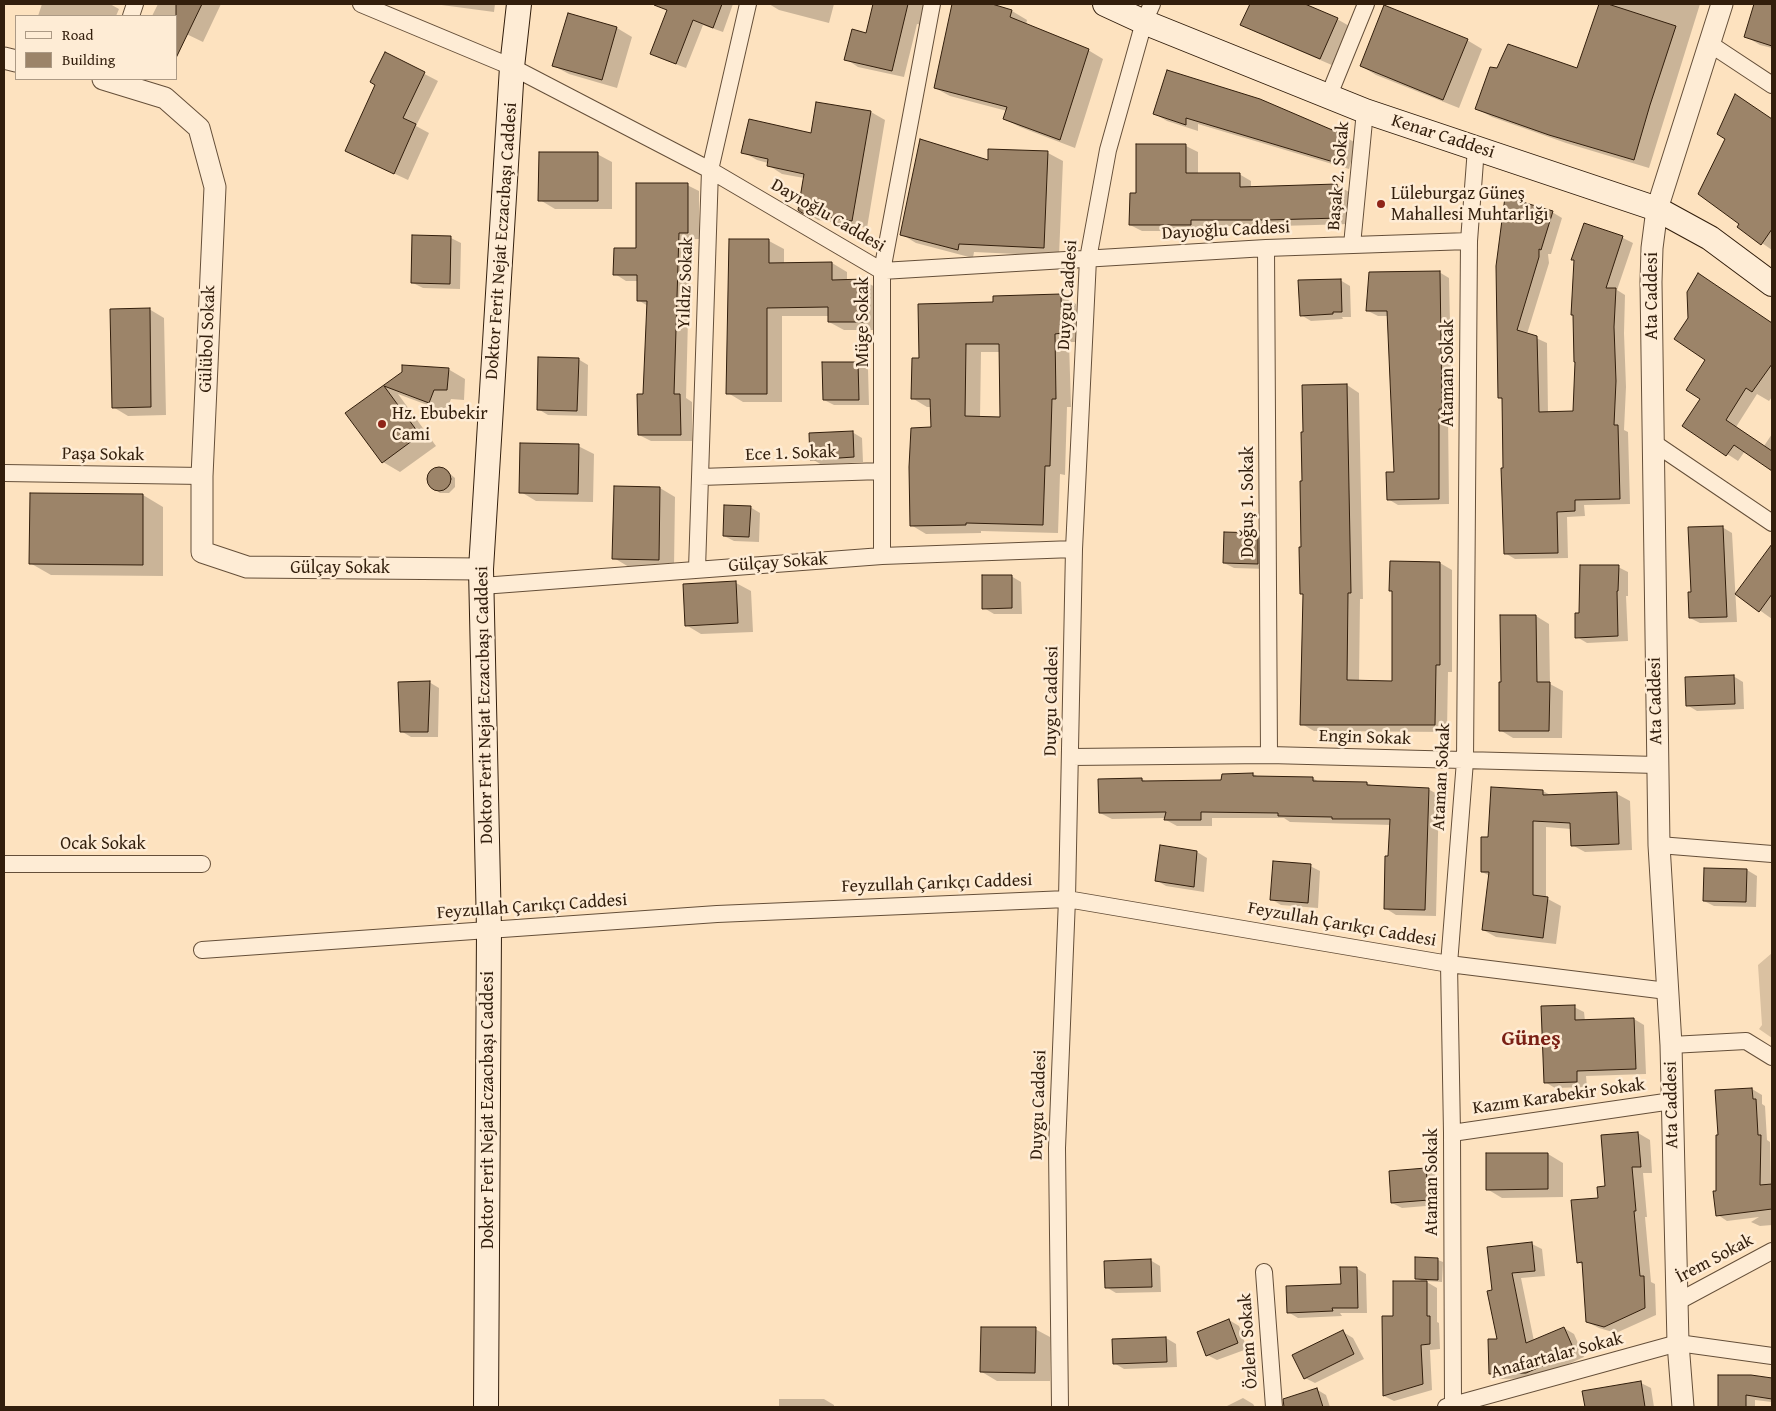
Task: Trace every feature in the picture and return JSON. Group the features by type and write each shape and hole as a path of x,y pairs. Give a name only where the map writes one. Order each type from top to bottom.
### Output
{"main road":[{"name":"Doktor Ferit Nejat Eczacıbaşı Caddesi","path":"486,1407 489,930 482,578 512,67 519,4"},
{"name":"Kenar Caddesi","path":"1105,4 1148,13 1365,111 1657,209 1710,238 1772,284"}],"street":[{"name":"Dayıoğlu Caddesi","path":"361,4 512,67 710,170 882,271 1266,248 1469,241"},
{"name":"Yıldız Sokak","path":"697,569 710,170 748,4"},
{"name":"Müge Sokak","path":"882,556 882,271 932,4"},
{"path":"1329,96 1363,4"},
{"name":"Ata Caddesi","path":"1683,1407 1678,1343 1671,1044 1659,845 1651,282 1652,248 1657,209 1722,4"},
{"name":"Duygu Caddesi","path":"1060,1407 1057,1148 1068,899 1074,549 1088,259 1108,150 1148,13"},
{"path":"1710,44 1772,85"},
{"name":"Gülübol Sokak","path":"113,80 166,98 198,128 214,188 202,476 202,552"},
{"name":"Başak 2. Sokak","path":"1352,245 1365,111"},
{"name":"Ataman Sokak","path":"1450,1406 1452,1132 1449,964 1465,761 1469,241 1476,148"},
{"name":"Doğuş 1. Sokak","path":"1266,248 1269,755"},
{"path":"1654,443 1772,523"},
{"name":"Ece 1. Sokak","path":"700,476 882,471"},
{"name":"Paşa Sokak","path":"4,473 202,476"},
{"name":"Gülçay Sokak","path":"202,552 247,567 482,578 697,569 882,556 1074,549"},
{"name":"Engin Sokak","path":"1071,756 1269,755 1657,766"},
{"path":"1659,845 1772,854"},
{"name":"Ocak Sokak","path":"4,864 202,864"},
{"name":"Feyzullah Çarıkçı Caddesi","path":"202,950 717,914 1068,899 1449,964 1667,991"},
{"path":"1671,1044 1746,1041 1772,1057"},
{"name":"Kazım Karabekir Sokak","path":"1452,1132 1672,1101"},
{"name":"İrem Sokak","path":"1677,1302 1772,1251"},
{"name":"Özlem Sokak","path":"1264,1272 1274,1407"},
{"path":"1678,1343 1772,1356"},
{"name":"Anafartalar Sokak","path":"1450,1406 1678,1343"}],"shaded area":[{"path":"1772,953 1772,1038 1759,1029 1762,1025 1758,965"}],"building":[{"path":"176,4 202,4 178,54 178,15 176,15"},
{"path":"654,4 722,4 713,28 693,20 676,64 650,54 667,10"},
{"path":"873,4 908,4 892,71 844,60 852,29 866,33"},
{"path":"952,4 992,4 1012,10 1010,17 1089,49 1060,140 1003,119 1007,107 934,88"},
{"path":"1250,4 1305,4 1338,18 1320,59 1240,25"},
{"path":"1599,4 1608,4 1676,26 1634,160 1549,135 1475,109 1490,67 1497,68 1508,44 1577,68"},
{"path":"1754,4 1772,4 1772,46 1744,37"},
{"path":"1384,5 1468,39 1443,100 1360,66"},
{"path":"568,13 617,27 602,80 552,66"},
{"path":"385,52 425,72 403,118 416,124 394,174 345,151 375,85 370,82"},
{"path":"1167,70 1260,99 1344,135 1337,163 1186,118 1186,125 1153,114"},
{"path":"1735,94 1772,119 1772,229 1761,245 1737,227 1739,224 1698,194 1725,139 1717,134"},
{"path":"816,102 871,111 852,221 802,213 798,210 804,174 767,166 768,159 741,153 749,119 811,133"},
{"path":"920,139 988,160 988,149 1048,151 1044,248 959,244 958,250 900,235"},
{"path":"1136,144 1186,144 1186,173 1240,173 1240,187 1337,184 1339,218 1191,220 1191,225 1129,225 1130,193 1136,193"},
{"path":"539,152 598,152 598,201 538,201"},
{"path":"636,183 688,183 688,233 679,233 674,394 680,394 681,435 638,435 637,394 643,394 647,301 637,301 637,275 613,275 614,248 636,248"},
{"path":"1505,197 1553,211 1541,250 1539,249 1539,257 1517,330 1537,336 1539,412 1573,411 1575,362 1573,315 1571,315 1574,260 1571,260 1584,223 1623,236 1606,288 1616,288 1614,425 1618,425 1620,499 1575,500 1575,511 1557,512 1558,553 1504,554 1501,468 1503,468 1502,398 1498,398 1496,266"},
{"path":"412,235 451,236 450,284 411,283"},
{"path":"729,239 769,239 769,263 832,262 832,280 864,279 864,322 828,322 828,307 767,308 767,394 726,394"},
{"path":"1440,271 1442,409 1439,409 1439,499 1387,500 1386,472 1394,472 1387,311 1366,311 1369,272"},
{"path":"1698,273 1772,323 1772,364 1752,392 1746,388 1726,420 1772,451 1772,471 1734,445 1726,456 1682,426 1700,399 1686,390 1705,360 1674,339 1688,318 1687,292"},
{"path":"1341,279 1342,312 1300,316 1298,280"},
{"path":"1061,294 1062,333 1055,334 1056,399 1052,399 1050,466 1045,466 1043,525 966,523 966,525 910,526 909,467 911,428 931,427 930,399 911,399 912,358 919,358 918,304 993,302 993,296","holes":["966,344 999,344 1000,417 965,416"]},
{"path":"150,308 151,407 112,408 110,309"},
{"path":"538,357 579,358 577,411 537,410"},
{"path":"822,362 858,362 859,400 823,400"},
{"name":"Hz. Ebubekir Cami","path":"402,365 449,368 447,390 434,390 429,403 384,386 420,435 382,463 345,413 402,372"},
{"path":"1347,384 1351,593 1348,593 1347,680 1392,681 1390,561 1440,562 1440,665 1436,665 1435,725 1300,725 1303,594 1300,594 1299,547 1301,547 1302,385"},
{"path":"853,431 854,457 810,460 809,433"},
{"path":"520,443 579,444 578,494 519,493"},
{"path":"439,467 444,468 450,474 450,484 444,490 439,491 434,490 428,484 427,479 428,474 434,468"},
{"path":"614,486 660,487 659,560 612,559"},
{"path":"30,493 143,494 143,565 29,564"},
{"path":"724,505 751,506 749,537 723,536"},
{"path":"1723,526 1727,617 1689,618 1688,592 1691,592 1688,527"},
{"path":"1224,532 1258,533 1258,564 1223,563"},
{"path":"1772,544 1772,594 1759,612 1735,594"},
{"path":"1580,565 1619,565 1617,591 1618,636 1575,638 1575,613 1579,613"},
{"path":"982,575 1012,575 1012,608 982,609"},
{"path":"736,581 738,623 685,626 683,584"},
{"path":"1500,615 1536,615 1537,682 1550,682 1549,731 1499,731 1499,682 1501,682"},
{"path":"1734,675 1735,704 1686,706 1685,677"},
{"path":"430,681 428,732 400,732 398,682"},
{"path":"1253,773 1253,776 1313,777 1313,781 1367,782 1367,785 1429,788 1425,910 1384,909 1385,856 1388,856 1390,819 1332,819 1332,817 1278,816 1278,813 1201,812 1201,820 1164,820 1166,812 1099,813 1098,779 1142,778 1142,781 1221,780 1222,774"},
{"path":"1491,787 1543,790 1543,795 1617,792 1619,844 1571,846 1570,823 1533,821 1533,895 1548,897 1543,938 1482,930 1489,872 1481,872 1481,837 1488,837"},
{"path":"1160,845 1197,851 1194,887 1155,881"},
{"path":"1273,861 1311,864 1308,903 1270,900"},
{"path":"1704,868 1747,869 1746,902 1703,901"},
{"path":"1575,1005 1575,1020 1634,1018 1636,1069 1577,1071 1577,1082 1544,1083 1541,1006"},
{"path":"1752,1088 1753,1099 1756,1099 1758,1135 1761,1135 1760,1185 1772,1184 1772,1209 1716,1216 1713,1191 1716,1191 1716,1135 1718,1135 1715,1090"},
{"path":"1638,1132 1641,1167 1632,1167 1636,1211 1634,1211 1640,1276 1644,1276 1645,1308 1604,1327 1586,1322 1582,1262 1577,1263 1571,1200 1598,1198 1597,1187 1605,1186 1601,1135"},
{"path":"1486,1153 1548,1153 1548,1189 1486,1190"},
{"path":"1426,1168 1429,1200 1391,1203 1389,1171"},
{"path":"1532,1242 1535,1271 1512,1273 1526,1343 1564,1327 1575,1352 1526,1373 1489,1374 1488,1339 1497,1339 1487,1291 1492,1290 1487,1247"},
{"path":"1415,1257 1438,1258 1438,1280 1415,1279"},
{"path":"1151,1259 1152,1287 1105,1288 1104,1261"},
{"path":"1340,1267 1357,1267 1358,1308 1332,1308 1333,1311 1287,1313 1286,1286 1341,1284"},
{"path":"1393,1281 1427,1281 1427,1316 1430,1316 1430,1344 1421,1345 1423,1384 1383,1396 1382,1316 1393,1316"},
{"path":"1229,1319 1238,1343 1206,1356 1197,1332"},
{"path":"981,1327 1036,1327 1035,1373 980,1372"},
{"path":"1343,1330 1354,1354 1304,1379 1292,1355"},
{"path":"1166,1337 1167,1362 1113,1364 1112,1339"},
{"path":"1718,1375 1751,1375 1772,1378 1772,1399 1746,1395 1746,1407 1718,1407"},
{"path":"1641,1381 1645,1407 1585,1407 1582,1391"},
{"path":"1317,1388 1323,1407 1284,1407 1283,1399"}],"place":[{"name":"Lüleburgaz Güneş Mahallesi Muhtarlığı","path":"1381,204"},
{"name":"Hz. Ebubekir Cami","path":"382,424"}],"district":[{"name":"Güneş","path":"1531,1039"}]}
